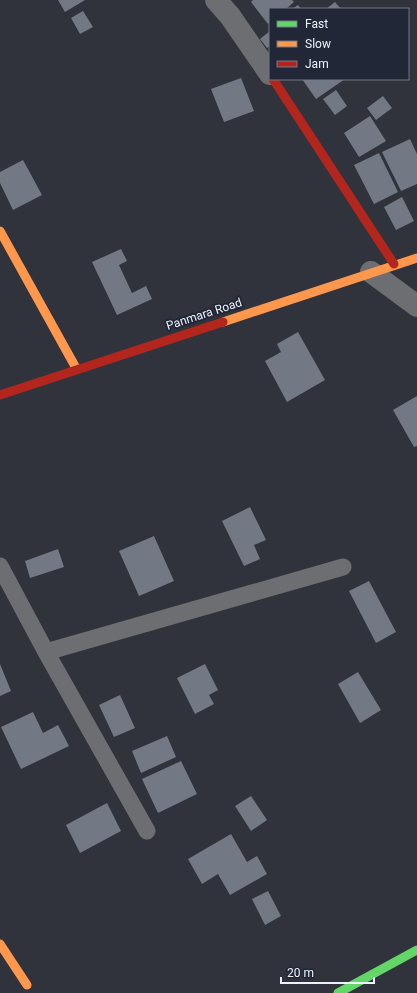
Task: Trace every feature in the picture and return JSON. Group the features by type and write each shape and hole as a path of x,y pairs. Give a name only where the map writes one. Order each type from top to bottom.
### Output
{"street":[{"path":"216,0 230,16 269,73"},
{"path":"274,80 394,264"},
{"path":"0,231 76,368"},
{"name":"Panmara Road","path":"0,395 76,368 394,264 417,258"},
{"path":"371,272 417,306"},
{"path":"0,944 27,985"},
{"path":"338,993 417,950"}],"lane":[{"path":"0,566 46,652 147,831"},
{"path":"46,652 343,567"}],"building":[{"path":"58,0 85,0 65,12"},
{"path":"253,0 292,0 294,2 287,8 269,8 268,24 251,2"},
{"path":"335,2 340,8 327,8"},
{"path":"298,5 300,8 294,8"},
{"path":"83,11 93,27 80,34 71,18"},
{"path":"269,32 269,47 267,48 260,39"},
{"path":"241,78 254,111 224,122 211,89"},
{"path":"303,80 344,80 316,99"},
{"path":"336,90 347,106 335,115 323,99"},
{"path":"383,96 392,108 376,120 367,108"},
{"path":"370,116 386,141 359,157 344,133"},
{"path":"410,139 417,154 417,184 401,191 382,152"},
{"path":"379,153 398,192 374,204 354,165"},
{"path":"23,160 42,195 13,210 0,183 0,172"},
{"path":"402,197 414,221 396,230 384,207"},
{"path":"121,249 127,261 119,265 132,293 146,286 152,299 117,315 92,262"},
{"path":"298,332 325,380 287,402 265,361 281,352 277,344"},
{"path":"417,396 417,446 414,447 393,410"},
{"path":"250,507 266,540 254,545 260,559 244,566 222,521"},
{"path":"154,536 174,581 139,596 119,551"},
{"path":"58,549 64,567 30,578 25,561"},
{"path":"369,581 396,632 376,643 349,591"},
{"path":"0,664 11,691 0,696"},
{"path":"205,664 218,690 209,695 214,704 195,714 177,678"},
{"path":"358,672 381,710 360,723 338,684"},
{"path":"120,695 135,728 114,737 99,705"},
{"path":"33,712 43,733 58,725 69,746 21,769 1,727"},
{"path":"167,736 176,757 141,773 132,751"},
{"path":"181,761 197,794 158,813 142,779"},
{"path":"251,796 267,820 251,831 235,806"},
{"path":"107,803 121,831 80,853 66,825"},
{"path":"231,834 247,862 257,856 267,874 230,895 218,874 202,884 188,859"},
{"path":"268,891 281,916 265,925 252,899"}],"traffic: fast":[{"path":"338,993 417,950"}],"traffic: slow":[{"path":"0,231 76,368"},
{"path":"223,322 417,258"},
{"path":"0,944 27,985"}],"traffic: jam":[{"path":"274,80 394,264"},
{"path":"0,395 223,322"}]}
